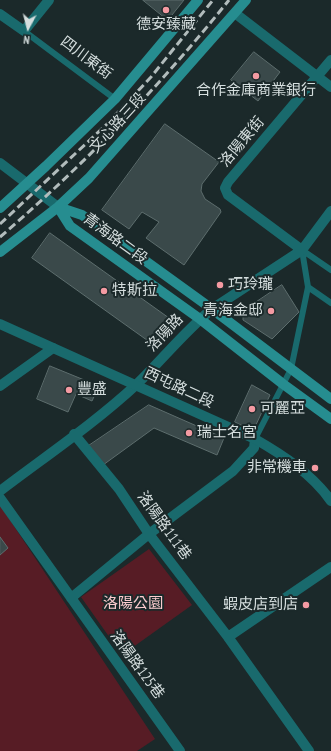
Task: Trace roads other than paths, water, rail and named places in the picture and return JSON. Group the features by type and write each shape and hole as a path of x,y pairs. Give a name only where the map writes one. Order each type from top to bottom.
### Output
{"main road":[{"name":"文心路三段","path":"0,208 115,99 198,0"},
{"name":"文心路三段","path":"0,252 58,207 90,178 236,14 246,0"},
{"name":"青海路二段","path":"58,207 82,216 212,309 331,399"},
{"name":"青海路二段","path":"58,207 70,226 200,319 283,384 331,419"}],"street":[{"path":"24,31 49,0"},
{"name":"四川東街","path":"0,14 24,31"},
{"path":"236,14 331,87"},
{"path":"317,76 331,60"},
{"name":"洛陽東街","path":"302,250 228,195 225,188 228,182 317,76"},
{"path":"0,163 58,207"},
{"name":"洛陽路","path":"0,491 136,384 200,319 212,309 302,250 331,211"},
{"name":"西屯路二段","path":"0,324 136,384 255,439 276,451 301,470 321,488 331,501"},
{"path":"0,386 53,348"},
{"name":"洛陽路111巷","path":"74,434 118,489 149,534 228,637 309,751"},
{"path":"71,598 149,534 233,471 254,448 255,439"},
{"name":"洛陽路125巷","path":"0,498 180,751"},
{"path":"228,637 331,567"}],"lane":[{"name":"四川東街","path":"24,31 115,99"},
{"path":"302,250 331,270"},
{"path":"255,439 291,369 308,287 302,250"},
{"path":"308,287 331,303"}],"railway":[{"path":"0,224 107,124 151,77 213,0"},
{"path":"0,237 62,182 120,124 176,63 229,0"}],"place":[{"name":"德安臻藏","path":"166,10"},
{"name":"合作金庫商業銀行","path":"256,76"},
{"name":"巧玲瓏","path":"220,285"},
{"name":"特斯拉","path":"104,291"},
{"name":"青海金邸","path":"271,311"},
{"name":"豐盛","path":"69,390"},
{"name":"可麗亞","path":"252,409"},
{"name":"瑞士名宮","path":"189,433"},
{"name":"非常機車","path":"315,468"},
{"name":"蝦皮店到店","path":"306,605"}],"park label":[{"name":"洛陽公園","path":"133,604"}]}
